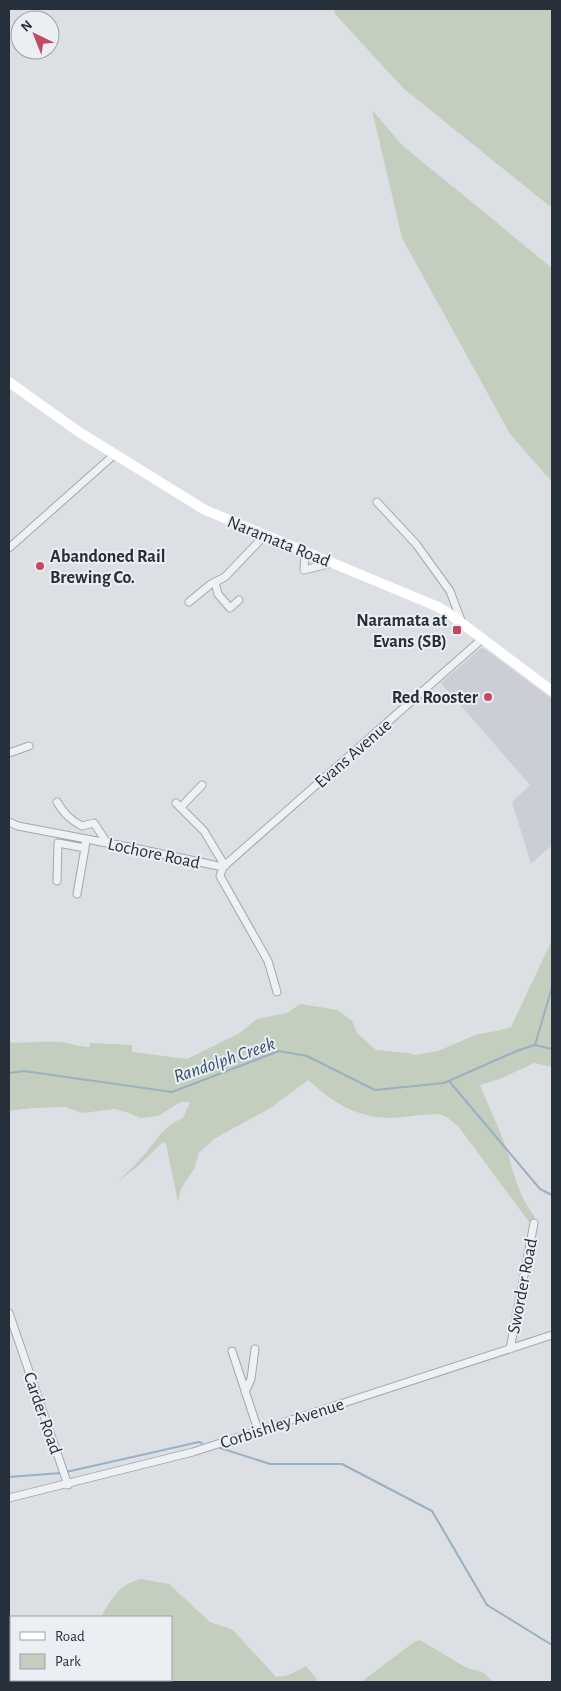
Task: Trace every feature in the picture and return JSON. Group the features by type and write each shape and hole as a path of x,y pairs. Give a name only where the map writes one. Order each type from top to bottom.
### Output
{"main road":[{"name":"Naramata Road","path":"9,382 58,418 205,510 436,606 552,691"}],"street":[{"path":"9,548 115,454"},
{"path":"377,502 416,544 450,591 462,624"},
{"path":"189,602 215,582 225,577 265,535"},
{"path":"305,552 304,570 332,563"},
{"path":"215,582 218,594 230,608 238,600"},
{"name":"Evans Avenue","path":"224,866 482,639"},
{"path":"9,753 28,746"},
{"path":"202,785 179,805 204,831 224,866"},
{"path":"57,802 66,816 82,826 94,823 107,842"},
{"name":"Lochore Road","path":"9,822 18,826 224,866 220,876 268,961 277,992"},
{"path":"77,894 86,839"},
{"path":"57,881 58,843 84,848"},
{"name":"Sworder Road","path":"510,1349 534,1222"},
{"name":"Carder Road","path":"9,1313 68,1485"},
{"name":"Corbishley Avenue","path":"9,1498 68,1485 193,1452 552,1335"},
{"path":"245,1392 251,1380 255,1349"},
{"path":"232,1351 258,1430"}],"shaded area":[{"path":"481,648 485,649 552,699 552,845 531,864 512,802 530,785 441,683"}],"green space":[{"path":"333,9 552,9 552,208 403,88 336,15"},
{"path":"372,110 403,146 552,268 552,482 510,434 402,238"},
{"path":"552,940 552,1067 534,1063 502,1078 480,1085 504,1142 514,1176 526,1204 535,1217 529,1222 458,1126 446,1117 431,1114 387,1118 375,1117 344,1106 326,1095 308,1080 272,1107 214,1139 199,1153 194,1169 181,1189 178,1202 166,1144 163,1142 137,1167 116,1183 141,1159 166,1129 183,1118 190,1102 181,1102 158,1116 140,1118 115,1109 82,1113 65,1107 9,1111 9,1042 55,1042 89,1047 90,1043 132,1045 132,1052 187,1059 238,1034 257,1019 287,1013 300,1004 338,1010 352,1021 357,1033 376,1050 415,1055 438,1051 478,1034 511,1027"},
{"path":"141,1579 169,1584 210,1622 233,1630 276,1677 289,1675 306,1666 319,1682 77,1682 172,1681 172,1616 102,1616 116,1593"},
{"path":"420,1640 465,1667 484,1673 493,1682 361,1682 414,1642"}],"waterway":[{"path":"535,1045 552,987"},
{"name":"Randolph Creek","path":"9,1073 24,1071 172,1092 279,1051 307,1056 375,1090 444,1083 519,1050 535,1045 552,1049"},
{"path":"449,1081 540,1189 552,1195"},
{"path":"66,1472 199,1442 202,1443"},
{"path":"217,1447 270,1464 342,1464 432,1511 487,1605 552,1645"},
{"path":"9,1477 61,1473"}],"place":[{"name":"Abandoned Rail Brewing Co.","path":"40,566"},
{"name":"Naramata at Evans (SB)","path":"457,630"},
{"name":"Red Rooster","path":"488,697"}]}
